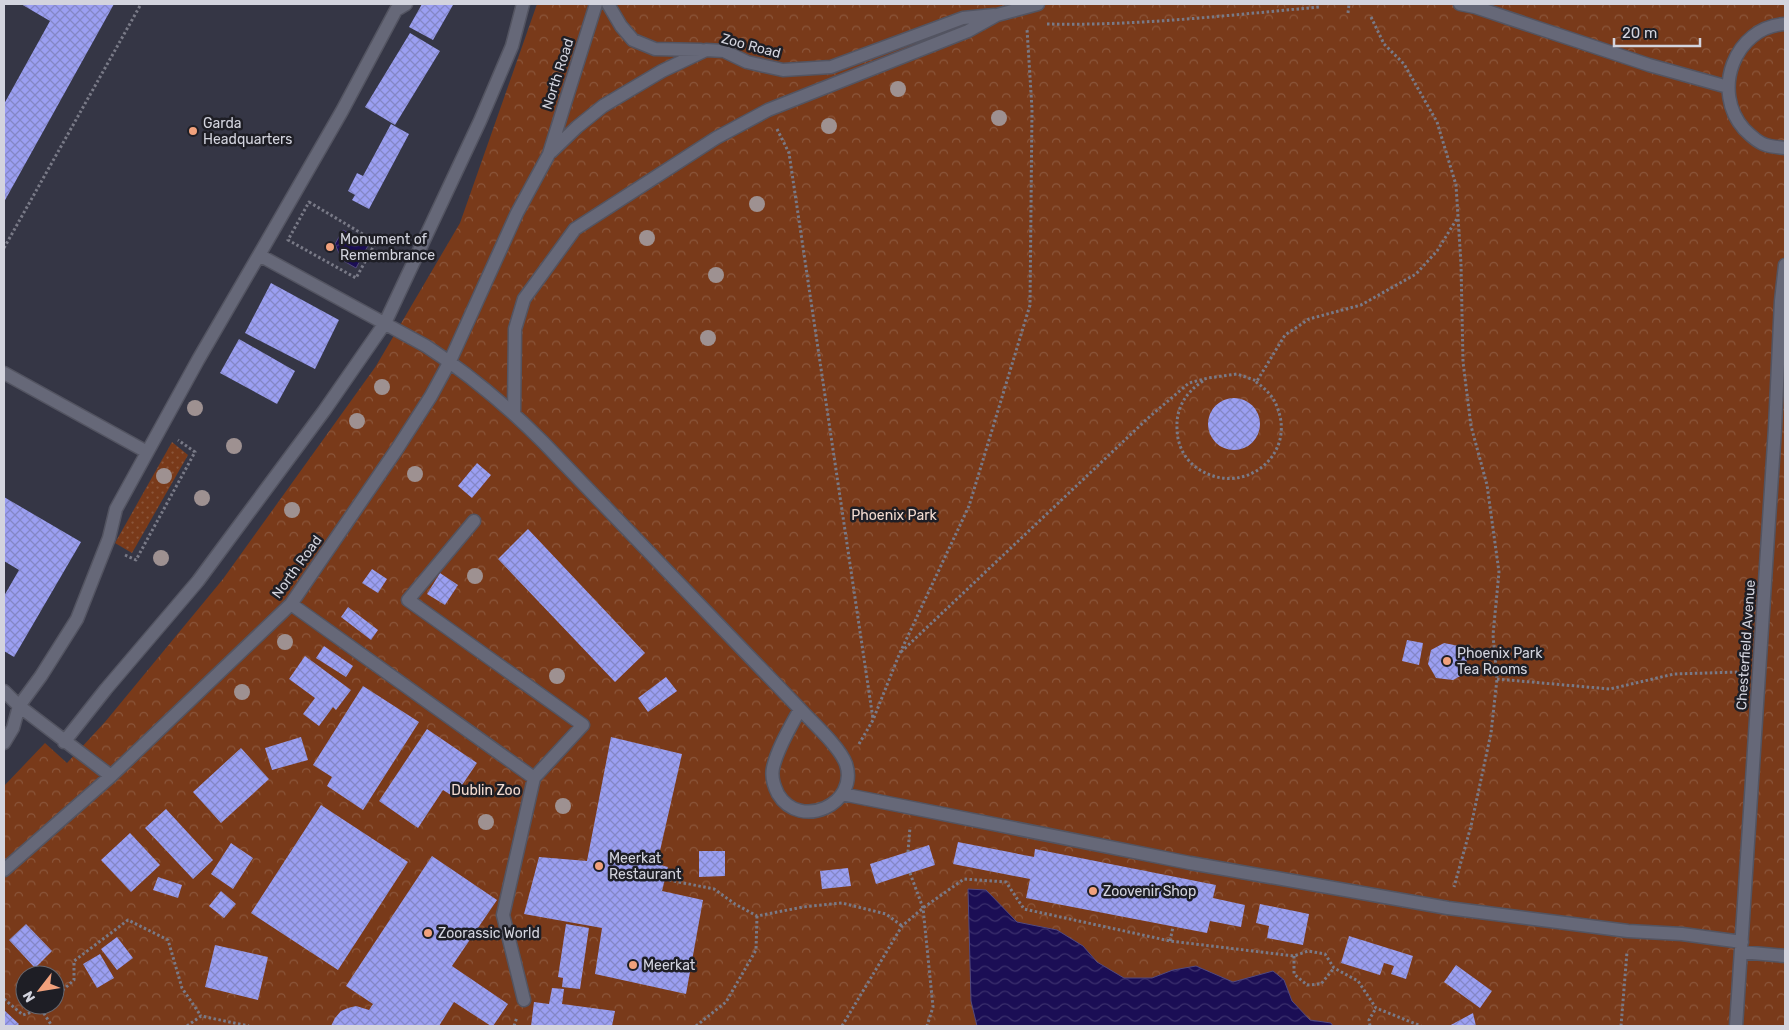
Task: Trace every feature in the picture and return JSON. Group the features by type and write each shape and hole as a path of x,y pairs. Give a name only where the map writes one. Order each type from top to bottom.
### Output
{"street":[{"path":"4,743 14,728 19,706 41,676 77,619 106,547 116,509 342,110 396,10 405,4"},
{"path":"64,742 106,689 198,581 324,410 385,323 480,121 512,46 523,4"},
{"name":"North Road","path":"4,870 112,776 291,604 397,449 431,396 450,361 517,213 549,154 596,4"},
{"path":"608,4 633,40 655,49 706,50"},
{"path":"514,413 514,329 524,299 574,229 716,138 768,110 968,31 997,14 1038,4"},
{"path":"1460,4 1475,7 1649,65 1728,87"},
{"name":"Zoo Road","path":"549,154 577,127 603,106 662,71 706,50 724,51 747,62 783,70 831,67 963,18 997,14"},
{"path":"1785,24 1757,33 1741,48 1731,66 1728,87 1731,105 1738,122 1750,135 1765,145 1785,148"},
{"path":"259,254 450,361 514,413 800,709 841,754 847,766 847,780 842,794 833,805 820,811 806,812 792,808 781,799 774,785 772,769 800,709"},
{"name":"Chesterfield Avenue","path":"1736,1026 1760,672 1781,301 1785,265"},
{"path":"4,373 148,452"},
{"path":"474,521 408,600 583,725 534,778 503,915 524,1000"},
{"path":"291,604 534,778"},
{"path":"4,691 19,706 64,742 112,776"},
{"path":"842,794 1190,863 1448,908 1628,931 1682,934 1785,956"}],"path":[{"path":"4,248 141,4"},
{"path":"1348,13 1349,4"},
{"path":"1044,24 1080,25 1225,16 1320,7"},
{"path":"847,766 873,720 899,655 969,506 1030,305 1032,110 1026,24 1017,24 997,14"},
{"path":"1371,17 1384,44 1404,64 1437,122 1456,185 1463,362 1471,426 1487,485 1499,572 1493,635 1497,679 1491,733 1475,808 1448,908"},
{"path":"768,110 789,153 873,720"},
{"path":"309,202 331,216 376,242 356,278 288,240 309,202"},
{"path":"899,655 1147,419 1189,383 1237,374 1257,381 1286,335 1309,319 1361,304 1416,274 1436,251 1458,216"},
{"path":"1208,378 1193,388 1182,402 1176,418 1177,436 1183,453 1194,466 1209,476 1227,480 1244,478 1260,470 1272,457 1280,441 1281,423 1277,406 1268,391 1254,380 1237,374"},
{"path":"106,547 136,560 194,452 160,429"},
{"path":"1497,679 1610,689 1674,674 1760,672"},
{"path":"910,873 923,908 933,1007 927,1026"},
{"path":"664,879 714,889 735,904 757,916 803,906 842,903 886,914 902,926"},
{"path":"842,1026 902,926 923,908 964,879 1006,882 1024,909 1170,941 1294,956 1308,951 1325,954 1334,968 1358,981 1376,1008 1421,1026"},
{"path":"696,1026 726,1002 756,950 757,916"},
{"path":"65,988 74,980 74,961 128,920 168,940 182,988 201,1016 249,1026"},
{"path":"1170,941 1173,927"},
{"path":"1621,1026 1628,931"},
{"path":"1294,956 1294,974 1307,985 1321,984 1334,968"},
{"path":"4,999 15,1008"},
{"path":"1370,1026 1369,1020 1376,1008"},
{"path":"45,1015 52,1026"},
{"path":"187,1026 201,1016"}],"green space":[{"name":"Phoenix Park","path":"537,4 1785,4 1785,1026 4,1026 4,786 45,743 67,763 105,722 223,579 376,366 460,223"},
{"path":"172,442 188,455 132,553 115,543"}],"water":[{"path":"343,230 369,244 356,268 342,260 335,244"},
{"path":"968,889 986,890 1017,922 1057,930 1083,946 1097,962 1124,978 1152,978 1173,970 1196,966 1233,982 1273,971 1284,980 1292,1001 1310,1020 1331,1023 1333,1026 977,1026 971,1001"}],"building":[{"path":"21,4 114,4 4,202 4,104 50,21"},
{"path":"422,4 453,5 433,40 409,27"},
{"path":"410,33 440,51 395,125 365,107"},
{"path":"391,124 409,134 369,209 352,200 355,195 348,191 357,173 363,176"},
{"path":"271,283 339,320 315,369 245,333"},
{"path":"239,339 295,371 277,404 220,373"},
{"path":"1234,398 1244,400 1252,406 1258,414 1260,424 1258,434 1252,442 1244,448 1234,450 1224,448 1216,442 1210,434 1208,424 1210,414 1216,406 1224,400"},
{"path":"477,463 491,475 472,498 458,486"},
{"path":"4,497 81,542 14,657 4,651 4,596 19,570 4,561"},
{"path":"528,529 645,653 615,682 498,559"},
{"path":"372,569 387,579 378,593 362,583"},
{"path":"440,573 458,585 445,605 427,594"},
{"path":"348,607 378,630 371,640 341,617"},
{"path":"1407,640 1423,643 1419,665 1402,661"},
{"name":"Phoenix Park Tea Rooms","path":"1444,643 1459,646 1467,659 1464,674 1453,680 1436,678 1428,664 1431,650"},
{"path":"324,646 353,666 346,677 316,658"},
{"path":"305,656 351,690 336,710 333,707 319,726 303,714 315,698 289,679"},
{"path":"666,677 677,691 648,712 638,698"},
{"path":"363,686 419,722 363,810 327,786 332,777 313,765"},
{"path":"427,729 477,763 454,797 443,790 418,828 379,801"},
{"path":"301,737 308,760 272,770 265,748"},
{"name":"Meerkat Restaurant","path":"611,737 682,754 657,864 668,867 662,891 703,900 686,994 595,974 602,928 524,914 539,857 587,861"},
{"path":"241,748 269,779 221,823 193,792"},
{"path":"321,805 408,862 338,970 251,913"},
{"path":"166,809 213,860 193,879 145,828"},
{"path":"130,833 160,865 131,892 101,860"},
{"path":"958,842 1034,857 1035,849 1216,885 1213,898 1245,905 1241,927 1210,921 1207,933 1026,898 1030,879 953,864"},
{"path":"231,843 253,858 233,889 211,874"},
{"path":"929,845 935,865 876,884 870,864"},
{"path":"699,851 725,851 725,876 699,877"},
{"name":"Zoorassic World","path":"432,856 497,900 452,966 508,1004 493,1026 454,1002 439,1026 331,1026 341,1011 356,1006 369,1010 373,1004 346,986"},
{"path":"848,868 851,886 822,889 820,871"},
{"path":"158,877 182,885 178,898 153,890"},
{"path":"221,891 236,904 224,918 209,906"},
{"path":"1260,904 1309,914 1303,945 1267,938 1269,926 1256,923"},
{"path":"26,924 52,951 38,965 32,965 9,940"},
{"path":"566,924 589,928 580,989 562,987 563,978 558,977"},
{"path":"1349,936 1413,956 1406,979 1391,974 1394,966 1384,963 1380,975 1341,963"},
{"path":"117,937 133,958 117,970 101,949"},
{"path":"215,945 268,957 258,1000 205,987"},
{"path":"100,954 114,978 97,988 83,964"},
{"path":"1456,965 1492,991 1480,1008 1444,982"},
{"path":"552,988 564,989 562,1004 615,1011 612,1026 531,1026 534,1002 549,1004"},
{"path":"4,1010 19,1024 17,1026 4,1026"},
{"path":"1473,1013 1476,1026 1449,1026"}],"place":[{"name":"Garda Headquarters","path":"193,131"},
{"name":"Monument of Remembrance","path":"330,247"},
{"name":"Phoenix Park Tea Rooms","path":"1447,661"},
{"name":"Meerkat Restaurant","path":"599,866"},
{"name":"Zoovenir Shop","path":"1093,891"},
{"name":"Zoorassic World","path":"428,933"},
{"name":"Meerkat","path":"633,965"}],"park label":[{"name":"Dublin Zoo","path":"486,790"}]}
